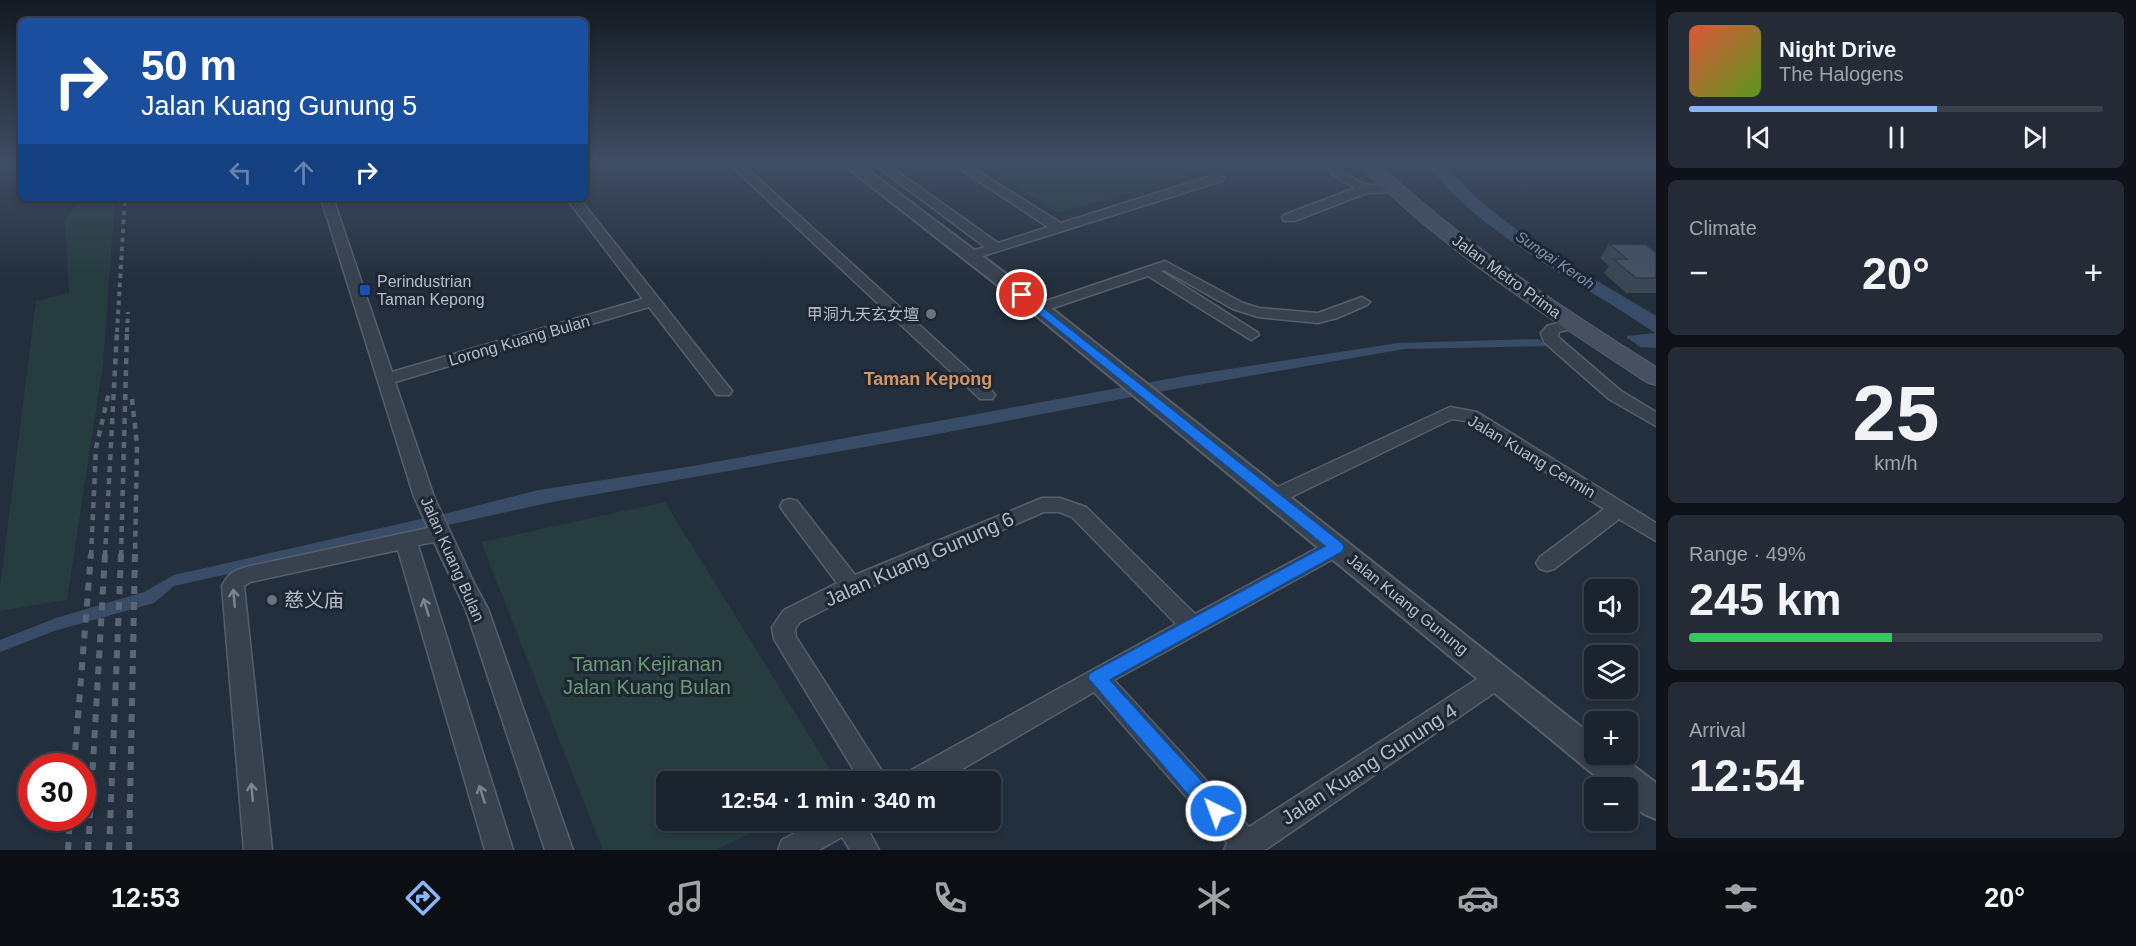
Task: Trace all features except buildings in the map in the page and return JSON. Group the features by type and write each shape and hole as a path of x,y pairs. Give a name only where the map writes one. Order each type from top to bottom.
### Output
{"main road":[{"name":"Jalan Metro Prima","path":"1411,202 1457,241 1572,324 1656,378"},
{"name":"Jalan Metro Prima","path":"1431,202 1509,265 1592,322 1656,360"}],"street":[{"name":"Jalan Kuang Bulan","path":"328,202 424,497 477,609 559,850"},
{"path":"575,202 723,391"},
{"path":"776,202 986,395"},
{"name":"Jalan Kuang Gunung","path":"899,202 1039,308 1586,749 1656,802"},
{"path":"932,202 990,244"},
{"path":"1018,202 1059,228"},
{"path":"964,252 1059,228 1143,202"},
{"path":"1289,218 1332,202"},
{"path":"1039,308 1165,265 1238,306 1258,312 1318,318 1332,315 1362,302"},
{"path":"1149,270 1251,335"},
{"name":"Lorong Kuang Bulan","path":"386,379 652,301"},
{"path":"1572,324 1553,329 1549,333 1550,339 1615,395 1656,420"},
{"name":"Jalan Kuang Cermin","path":"1274,497 1450,413 1471,416 1656,533"},
{"name":"Jalan Kuang Gunung 6","path":"869,771 785,639 783,627 792,616 851,586 1042,505 1060,505 1079,513 1194,627"},
{"path":"790,506 851,586"},
{"path":"1547,563 1618,509"},
{"path":"258,850 233,586 237,579 246,575 439,532"},
{"path":"406,540 499,850"},
{"path":"934,771 1097,678 1194,627 1336,547"},
{"name":"Jalan Kuang Gunung 4","path":"1245,848 1499,677"},
{"path":"1097,678 1245,848"},
{"path":"792,850 826,831"},
{"path":"853,831 865,850"}],"green space":[{"path":"77,202 115,202 103,364 67,600 0,611 0,588 36,301 69,293 65,221"},
{"path":"1040,202 1097,202 1058,213"},
{"name":"Taman Kejiranan Jalan Kuang Bulan","path":"665,502 831,771 656,771 656,831 756,831 716,850 603,850 481,542"}],"water":[{"name":"Sungai Keroh","path":"1462,202 1482,202 1542,247 1656,316 1656,348 1641,347 1627,338 1627,336 1655,333 1533,256"},
{"path":"1539,339 1546,346 1404,349 552,502 174,586 154,603 54,631 0,652 0,640 56,618 144,592 174,575 539,490 693,466 1184,376 1398,343"}],"railway":[{"path":"117,332 125,202"},
{"path":"127,332 128,312"},
{"path":"105,556 117,331"},
{"path":"121,556 127,331"},
{"path":"91,556 96,448 109,392"},
{"path":"132,399 137,444 135,556"},
{"path":"75,753 91,554"},
{"path":"88,850 105,554"},
{"path":"109,850 121,554"},
{"path":"129,850 135,554"},
{"path":"68,850 69,831"}],"place":[{"name":"Perindustrian Taman Kepong","path":"365,290"},
{"name":"甲洞九天玄女壇","path":"931,314"},
{"name":"慈义庙","path":"272,600"}],"district":[{"name":"Taman Kepong","path":"928,379"}],"route":[{"path":"1022,295 1336,547 1194,627 1097,678 1216,811"}]}
